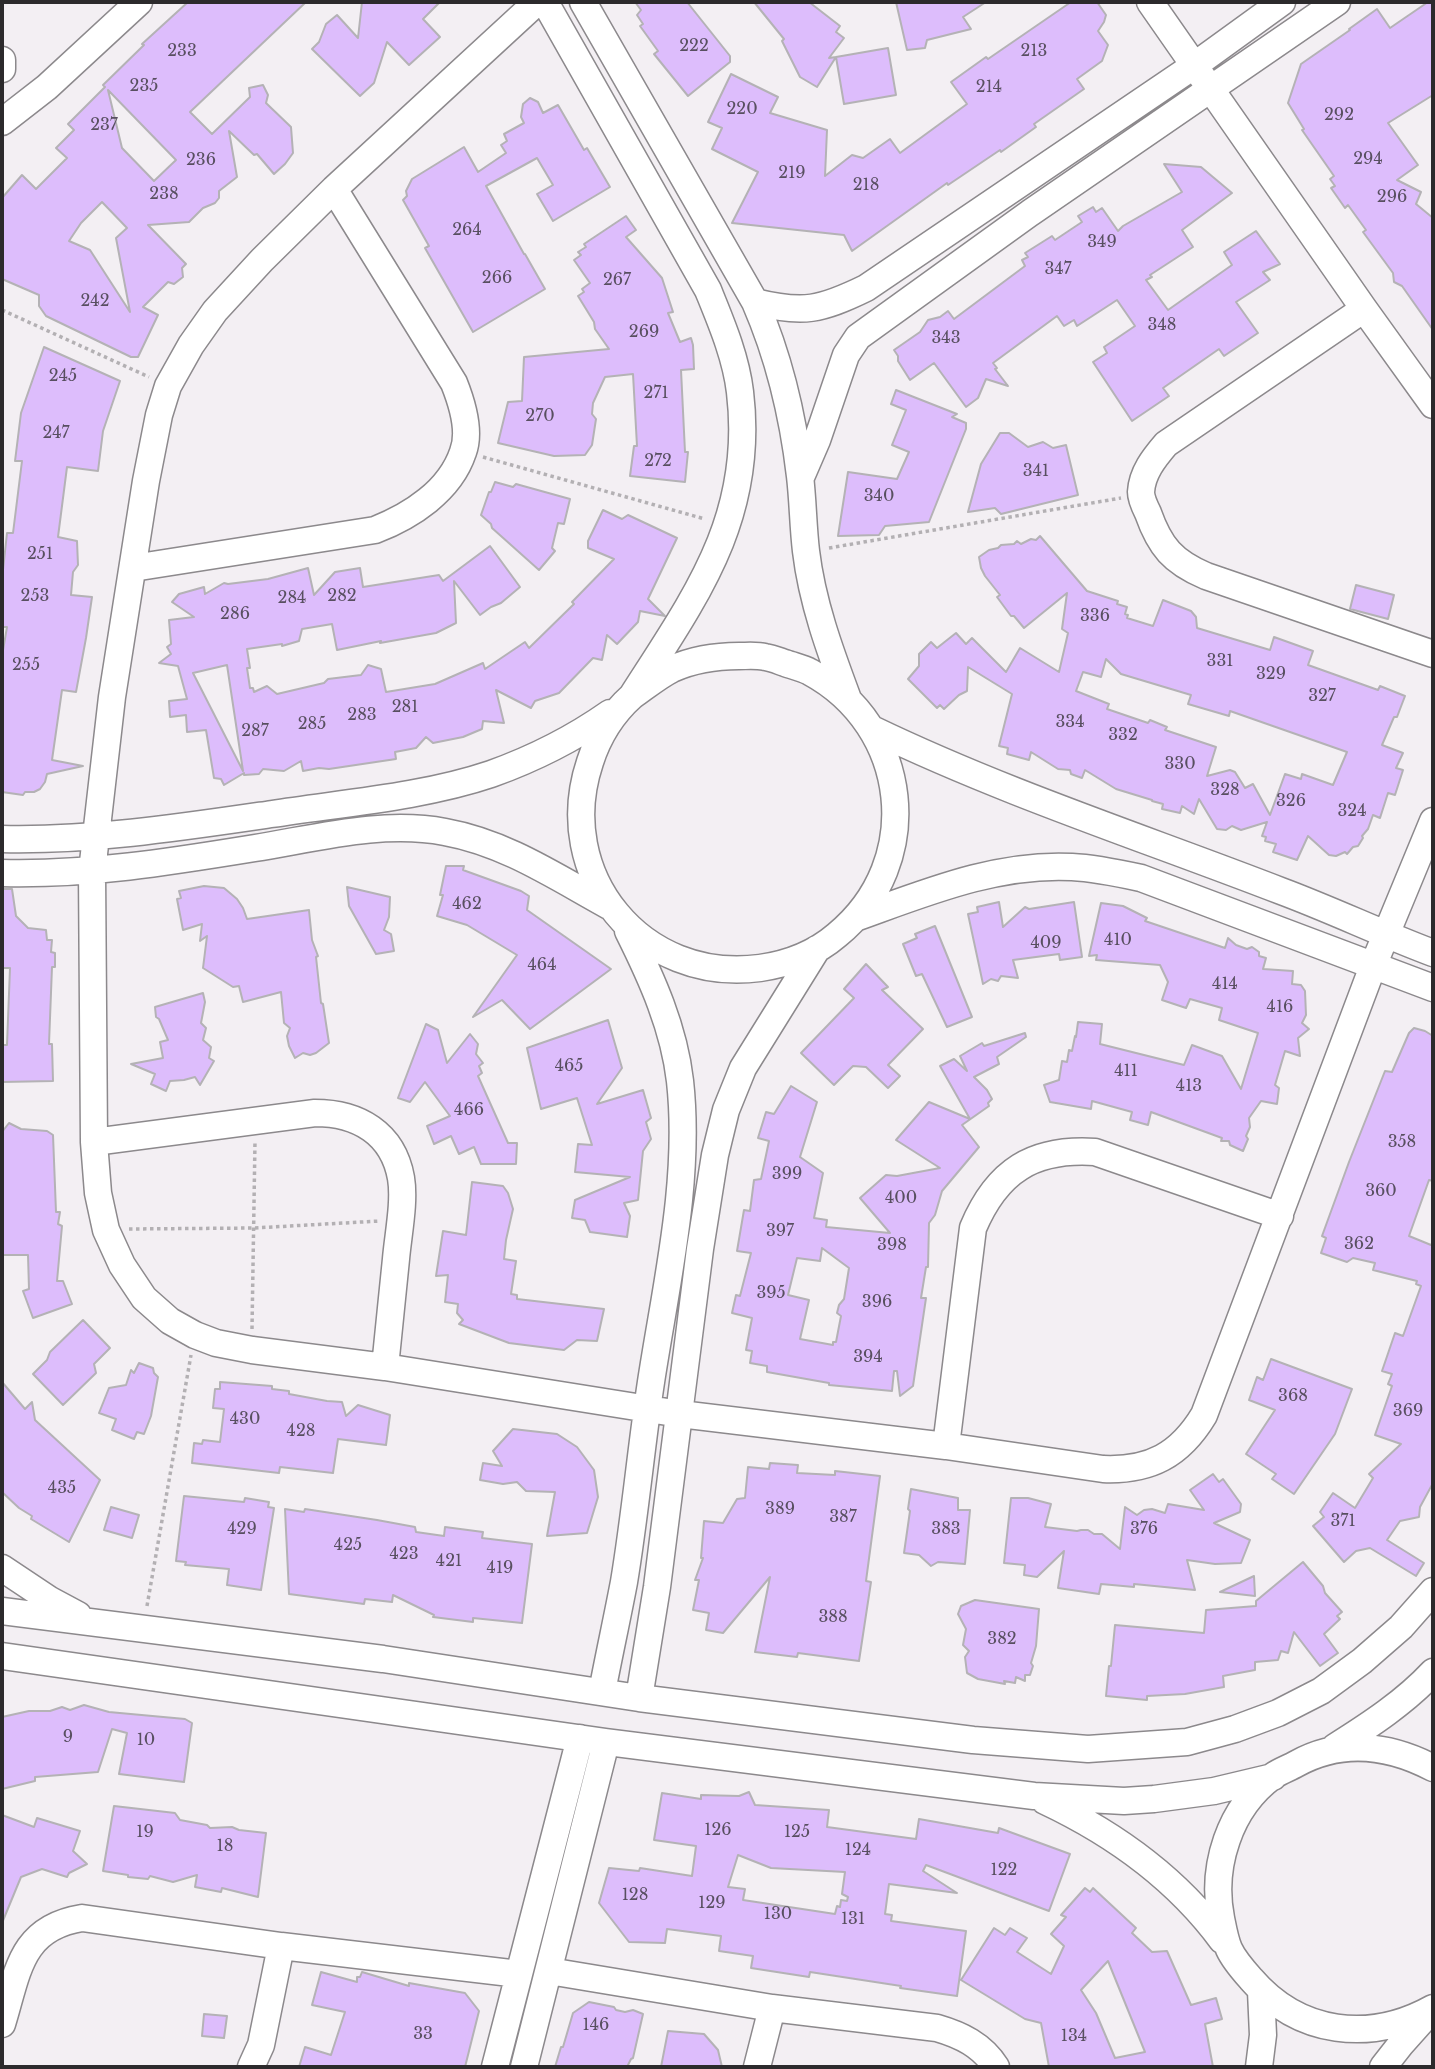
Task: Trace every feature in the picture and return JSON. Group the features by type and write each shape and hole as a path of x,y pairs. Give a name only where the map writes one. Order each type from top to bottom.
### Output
{"street":[{"path":"2,122 47,87 139,2"},
{"path":"537,2 334,189 215,311 191,345 168,386 159,415 112,698 92,871 94,1142 98,1193 106,1230 121,1265 144,1298 170,1321 195,1335 216,1343 252,1350 385,1367 680,1414 1120,1470 1154,1462 1170,1454 1189,1436 1204,1415 1373,966 1433,821"},
{"path":"545,2 708,290 722,326 740,391 742,429 742,457 736,490 718,552 690,605 596,743 582,784 580,827 590,869 617,915 659,999 672,1038 680,1078 683,1119 682,1160 672,1247 624,1581 602,1692"},
{"path":"583,2 755,302 776,357 800,478 806,552 822,626 848,699"},
{"path":"1150,2 1433,405"},
{"path":"755,302 784,309 808,308 835,303 866,288 1195,65 1282,2"},
{"path":"800,478 817,440 851,345 871,327 1030,213 1337,2"},
{"path":"2,60 2,69"},
{"path":"133,568 375,530 398,521 419,508 437,492 464,451 464,416 454,383 334,189"},
{"path":"1012,189 1030,213"},
{"path":"1364,309 1166,444 1146,471 1141,494 1153,528 1166,549 1185,567 1433,654"},
{"path":"2,839 95,836 184,827 432,789 461,782 509,767 546,751 572,737 671,669 717,656 765,656 810,671 848,699 872,729 889,766 896,806 892,847 878,885 855,918 817,949 778,965 737,971 696,965 657,949 617,915 521,856 483,841 444,831 404,828 363,830 150,865 50,874 2,873"},
{"path":"872,729 1003,787 1283,891 1433,953"},
{"path":"855,918 968,879 1002,871 1037,867 1107,870 1141,878 1433,988"},
{"path":"639,1698 657,1587 700,1249 726,1110 743,1068 817,949"},
{"path":"94,1142 315,1113 335,1113 355,1118 372,1128 387,1143 396,1160 401,1180 400,1220 385,1367"},
{"path":"946,1446 973,1228 994,1189 1010,1173 1030,1161 1050,1154 1073,1150 1095,1152 1280,1216"},
{"path":"2,1568 88,1621"},
{"path":"2,1611 383,1659 639,1698 973,1740 1088,1749 1187,1742 1235,1730 1278,1713 1321,1691 1362,1661 1401,1627 1433,1591"},
{"path":"2,1656 606,1742 1034,1796 1124,1801 1214,1791 1273,1776 1310,1756 1352,1747 1394,1751 1433,1768"},
{"path":"1330,1750 1379,1719 1433,1672"},
{"path":"495,2067 580,1738"},
{"path":"524,2067 606,1742"},
{"path":"1229,1949 1217,1886 1225,1844 1244,1807 1273,1776"},
{"path":"1034,1796 1111,1836 1158,1870 1196,1907 1261,1991 1298,2016 1315,2023 1360,2030 1391,2026 1413,2019 1433,2008"},
{"path":"2,2024 24,1955 34,1940 65,1921 82,1918 519,1974"},
{"path":"251,2067 261,2045 281,1945"},
{"path":"549,1970 772,2008 937,2028 959,2034 979,2047 996,2067"},
{"path":"1259,2067 1263,2035 1261,1991"},
{"path":"757,2067 772,2008"},
{"path":"1383,2067 1433,2008"}],"path":[{"path":"2,310 168,386"},
{"path":"464,451 727,525"},
{"path":"806,552 1141,494"},
{"path":"252,1350 255,1122"},
{"path":"106,1230 254,1228 400,1220"},
{"path":"143,1629 195,1335"}],"building":[{"path":"188,2 306,2 190,112 212,134 250,97 249,88 263,85 268,95 266,103 291,127 293,153 274,174 257,154 254,155 229,131 237,177 219,191 219,198 215,203 203,208 189,222 148,225 186,264 182,268 183,277 174,284 168,282 143,307 158,315 138,357 131,357 46,316 39,306 39,295 2,279 2,198 22,175 36,189 67,158 56,148 74,130 68,124 144,45 142,44","holes":["108,90 176,160 154,181 122,148","102,202 127,228 116,238 130,312 90,250 69,241 81,223"]},
{"path":"362,2 440,2 423,19 440,37 409,65 387,42 374,83 360,96 312,49 319,42 326,24 337,15 358,38"},
{"path":"635,2 687,2 730,56 730,62 688,96 654,54 658,51 640,26 643,24 637,15 641,10"},
{"path":"754,2 809,2 840,26 836,32 844,38 829,58 836,57 817,87 800,77 782,41 784,39"},
{"path":"896,2 986,2 963,17 971,29 927,40 925,48 907,50"},
{"path":"1071,2 1097,2 1106,15 1098,31 1108,45 1102,61 1077,79 1084,89 1034,124 1036,127 1001,152 1000,150 948,185 947,183 852,251 844,235 732,223 758,172 712,149 722,128 708,122 731,74 778,97 770,113 827,130 825,176 852,155 863,158 890,139 900,153 967,104 951,82"},
{"path":"1428,2 1433,2 1433,95 1388,123 1418,165 1397,180 1421,192 1416,204 1433,218 1433,330 1402,286 1394,282 1393,273 1363,232 1366,230 1348,205 1345,208 1331,188 1335,186 1330,179 1334,176 1302,130 1304,129 1288,103 1301,64 1349,29 1377,9 1390,28"},
{"path":"888,48 896,95 844,104 836,57"},
{"path":"530,98 538,102 543,113 558,105 584,150 587,148 610,187 553,221 537,194 553,185 537,158 486,186 545,289 473,332 425,248 429,246 403,200 407,196 406,191 412,179 464,147 478,172 506,153 501,145 507,141 504,134 524,123 521,117 523,104"},
{"path":"1164,164 1201,167 1232,193 1182,230 1193,247 1146,280 1168,310 1232,265 1224,252 1256,231 1280,264 1263,272 1270,280 1236,302 1258,333 1224,356 1219,349 1163,388 1169,396 1132,421 1093,362 1107,353 1104,347 1135,326 1117,300 1077,326 1074,320 1064,326 1057,316 993,363 1008,386 986,379 978,398 966,407 934,363 910,380 894,350 920,332 928,320 940,317 948,311 954,319 1025,266 1022,260 1028,257 1025,253 1052,236 1055,240 1082,222 1078,216 1093,207 1096,212 1102,208 1118,231 1182,192"},
{"path":"626,216 636,230 626,237 662,278 673,312 668,313 680,342 691,338 693,345 694,369 681,370 685,452 688,452 685,482 630,476 634,446 637,446 633,374 605,377 593,403 592,414 596,419 592,445 585,455 554,456 498,443 508,402 522,401 524,357 609,349 578,296 590,283 574,260 581,255 578,252 586,247 584,244"},
{"path":"44,347 120,381 103,431 98,471 67,467 58,537 77,541 78,565 73,572 71,595 92,597 76,692 62,690 52,760 83,766 47,774 40,789 25,792 23,795 2,792 2,656 7,627 2,627 2,579 7,533 13,533 22,461 15,461 21,413"},
{"path":"896,390 957,414 952,417 966,423 966,429 929,522 885,526 879,535 838,536 848,472 897,479 909,452 892,445 906,410 891,404"},
{"path":"1000,433 1009,433 1028,447 1043,442 1053,448 1066,445 1078,495 1001,514 995,508 968,512 981,464"},
{"path":"495,482 513,487 516,484 570,499 564,524 558,523 552,548 555,551 539,570 481,515"},
{"path":"603,510 622,519 628,515 677,538 648,599 665,616 640,611 638,622 617,644 607,635 602,660 593,658 559,693 535,701 531,708 496,690 504,723 483,721 482,729 463,737 433,743 426,737 416,748 395,752 396,759 303,771 301,761 284,771 263,769 259,774 244,773 224,785 221,779 214,778 206,730 187,732 186,715 170,717 169,701 187,699 178,666 159,663 171,654 167,647 171,644 169,620 194,617 172,602 179,594 204,587 205,594 224,583 268,579 308,568 314,595 335,572 360,568 363,587 439,575 443,581 490,546 520,587 501,603 480,615 454,581 456,623 436,633 337,650 332,624 302,629 299,641 282,646 247,649 250,688 253,688 254,692 267,686 277,694 324,683 328,679 361,675 368,665 381,669 386,692 435,684 483,663 485,669 525,642 529,648 574,604 572,602 614,559 588,548 588,541","holes":["227,665 243,771 193,673"]},
{"path":"1040,536 1087,591 1118,601 1117,604 1127,607 1127,618 1153,626 1163,600 1191,611 1196,617 1197,628 1270,650 1274,637 1313,651 1308,665 1378,690 1380,686 1405,696 1382,745 1403,753 1396,768 1403,770 1395,795 1388,793 1380,818 1373,815 1358,846 1353,847 1347,854 1345,852 1336,856 1329,855 1308,836 1297,860 1273,852 1276,844 1265,841 1266,837 1262,836 1267,822 1241,830 1232,826 1226,830 1217,829 1199,799 1194,814 1182,806 1180,813 1162,809 1163,804 1116,789 1085,770 1082,778 1071,774 1070,770 1058,769 1031,752 1029,760 1007,754 1008,748 999,746 1012,694 968,667 967,691 944,709 940,705 937,708 908,679 919,666 919,654 931,642 937,648 956,633 966,644 972,638 1006,672 1020,648 1059,672 1068,633 1062,629 1067,593 1024,628 997,597 1000,595 985,576 979,557 1001,545 1036,540","holes":["1106,659 1121,674 1191,695 1188,704 1229,716 1230,711 1347,752 1333,785 1302,774 1301,779 1285,774 1270,815 1253,784 1245,788 1235,772 1230,770 1207,776 1216,747 1165,730 1167,727 1150,720 1148,723 1107,709 1109,704 1076,691 1083,672 1101,677"]},
{"path":"1356,585 1394,595 1388,619 1350,609"},
{"path":"446,866 464,866 463,870 521,891 529,896 527,910 611,969 530,1029 502,1000 473,1017 517,955 467,925 437,916 443,895 440,895"},
{"path":"204,886 224,888 237,899 247,919 309,910 329,1043 316,1053 303,1053 295,1058 287,1036 290,1028 284,1023 281,992 243,1002 239,986 233,987 203,968 207,936 200,941 202,924 183,930 177,899 181,898 179,891"},
{"path":"347,887 390,897 389,917 384,930 391,934 394,951 376,954 349,906"},
{"path":"2,889 12,889 16,916 28,928 46,930 47,940 52,940 51,952 55,953 55,967 52,967 49,1044 52,1044 53,1081 2,1082 2,1045 7,1045 10,968 2,968"},
{"path":"999,902 1003,927 1025,907 1029,909 1074,902 1082,957 1060,960 1059,954 1013,960 1018,978 1001,976 998,981 991,979 983,984 968,914 978,912 977,907"},
{"path":"1101,903 1123,906 1147,918 1145,921 1225,948 1228,938 1236,945 1247,949 1252,947 1259,952 1259,956 1266,958 1263,969 1293,971 1292,984 1301,985 1305,991 1306,1015 1302,1023 1309,1029 1298,1038 1300,1056 1285,1051 1275,1085 1279,1088 1277,1104 1261,1101 1249,1118 1250,1127 1246,1136 1248,1139 1243,1151 1230,1145 1229,1141 1221,1141 1222,1138 1151,1112 1148,1125 1130,1120 1132,1112 1092,1101 1091,1109 1050,1102 1044,1085 1059,1080 1062,1061 1067,1062 1069,1050 1072,1051 1078,1022 1102,1024 1100,1044 1184,1065 1192,1045 1222,1056 1241,1089 1258,1033 1219,1020 1222,1008 1190,999 1186,1008 1162,1000 1168,982 1160,965 1096,960 1097,955 1089,956"},
{"path":"935,926 972,1017 947,1027 922,974 916,976 903,944 917,938 915,934"},
{"path":"866,964 888,987 882,990 923,1029 888,1065 900,1076 888,1088 866,1067 853,1066 834,1085 801,1053 854,998 844,989"},
{"path":"203,993 205,1002 201,1023 206,1028 203,1040 211,1047 209,1058 214,1061 200,1085 195,1077 170,1081 166,1091 151,1084 155,1074 131,1064 163,1058 160,1042 168,1040 156,1017 155,1007"},
{"path":"608,1020 622,1068 597,1104 643,1090 651,1118 646,1122 651,1139 643,1151 638,1200 624,1203 630,1216 627,1237 590,1232 585,1220 572,1218 575,1200 630,1177 575,1172 578,1144 592,1145 577,1098 541,1109 527,1048"},
{"path":"426,1024 438,1030 447,1063 470,1034 478,1044 476,1054 483,1063 479,1066 482,1073 478,1076 508,1143 517,1143 516,1164 481,1164 474,1147 459,1154 451,1136 434,1144 427,1126 450,1116 425,1082 410,1102 398,1098"},
{"path":"1414,1028 1433,1036 1433,1181 1429,1180 1409,1236 1431,1245 1433,1243 1433,1483 1420,1507 1419,1517 1400,1521 1387,1540 1424,1563 1416,1576 1370,1548 1356,1551 1344,1562 1313,1526 1324,1517 1320,1512 1333,1493 1355,1508 1373,1478 1369,1474 1401,1444 1375,1435 1392,1386 1388,1384 1392,1374 1382,1371 1395,1333 1403,1336 1421,1286 1416,1284 1417,1281 1373,1270 1375,1263 1353,1258 1347,1262 1321,1253 1326,1238 1322,1236 1385,1071 1392,1072 1409,1033"},
{"path":"1025,1033 1026,1037 997,1057 999,1064 974,1077 992,1099 988,1103 989,1106 962,1125 979,1147 942,1191 935,1215 929,1223 928,1267 921,1298 926,1298 913,1386 900,1396 897,1371 894,1371 892,1391 829,1385 767,1372 767,1366 750,1363 752,1351 746,1350 752,1318 732,1313 736,1295 740,1296 751,1253 737,1251 744,1210 750,1211 754,1180 761,1179 769,1141 758,1138 766,1112 774,1114 791,1086 817,1102 800,1157 823,1173 814,1218 827,1220 826,1227 890,1233 860,1198 886,1175 897,1176 940,1168 896,1140 929,1102 970,1119 940,1066 954,1059 967,1071 960,1056 982,1043 984,1046","holes":["822,1248 849,1268 844,1299 837,1313 841,1316 836,1342 833,1342 833,1345 800,1339 809,1300 788,1295 797,1258 820,1261"]},
{"path":"9,1123 21,1129 47,1131 53,1135 56,1212 60,1212 58,1224 62,1226 57,1281 63,1281 72,1304 33,1318 23,1291 29,1289 28,1255 2,1255 2,1132"},
{"path":"472,1182 503,1186 508,1193 513,1209 504,1259 516,1261 511,1294 517,1295 517,1299 604,1309 597,1341 577,1340 564,1350 509,1343 459,1324 463,1320 457,1313 458,1304 445,1302 448,1275 436,1276 443,1231 466,1235"},
{"path":"83,1320 110,1348 94,1364 96,1373 63,1405 33,1374 47,1360 50,1352"},
{"path":"1271,1359 1352,1389 1335,1434 1294,1494 1272,1479 1276,1474 1246,1454 1275,1410 1249,1400 1257,1377 1263,1380"},
{"path":"139,1363 153,1368 158,1377 151,1416 144,1434 137,1432 134,1439 112,1430 116,1419 99,1413 109,1388 126,1385 131,1370 134,1373"},
{"path":"2,1382 25,1409 32,1402 35,1420 100,1480 69,1542 31,1519 32,1516 2,1492"},
{"path":"220,1382 272,1386 272,1389 289,1391 289,1394 342,1402 346,1416 358,1405 390,1415 386,1445 338,1439 333,1473 280,1467 279,1473 192,1463 194,1443 202,1444 203,1440 220,1442 224,1409 213,1408 215,1389 220,1389"},
{"path":"513,1429 557,1434 577,1447 594,1470 598,1497 587,1533 547,1536 555,1492 526,1491 517,1482 503,1484 480,1480 483,1463 502,1466 493,1451"},
{"path":"770,1463 798,1465 797,1473 835,1475 835,1471 880,1476 866,1581 871,1582 859,1661 798,1653 797,1657 755,1652 770,1577 723,1633 706,1630 709,1613 693,1610 699,1580 695,1580 703,1558 704,1521 723,1523 737,1499 745,1498 748,1467 769,1469"},
{"path":"1213,1474 1219,1482 1223,1479 1241,1504 1240,1512 1214,1523 1250,1540 1241,1563 1215,1564 1187,1560 1195,1590 1134,1584 1134,1587 1101,1584 1099,1594 1058,1588 1064,1551 1037,1577 1024,1575 1025,1565 1004,1563 1011,1498 1028,1498 1051,1504 1045,1527 1088,1530 1094,1534 1102,1534 1120,1549 1125,1507 1137,1515 1152,1509 1165,1513 1168,1504 1204,1510 1190,1490"},
{"path":"911,1489 958,1498 958,1510 970,1510 965,1564 938,1562 931,1566 919,1555 904,1553"},
{"path":"184,1496 244,1502 245,1498 269,1502 268,1507 274,1508 261,1590 227,1585 229,1569 185,1565 186,1562 176,1561"},
{"path":"111,1507 139,1515 132,1538 104,1530"},
{"path":"285,1509 304,1512 305,1509 377,1520 415,1527 416,1532 444,1536 445,1527 483,1532 482,1538 532,1544 522,1623 473,1618 473,1622 433,1617 434,1615 393,1595 392,1602 365,1599 364,1604 289,1594"},
{"path":"1303,1562 1342,1612 1337,1616 1340,1619 1324,1634 1338,1653 1320,1666 1294,1632 1288,1653 1281,1651 1278,1660 1255,1662 1255,1670 1223,1676 1224,1687 1185,1694 1147,1696 1147,1700 1106,1696 1115,1625 1204,1633 1206,1610 1256,1606 1256,1601"},
{"path":"1254,1576 1255,1596 1220,1592"},
{"path":"975,1600 1039,1609 1036,1646 1031,1663 1033,1666 1030,1675 1025,1675 1025,1681 1016,1677 1015,1683 1004,1681 1005,1684 978,1679 967,1673 965,1657 969,1651 963,1645 966,1629 958,1614 961,1606"},
{"path":"84,1705 109,1712 185,1719 192,1723 184,1782 119,1774 127,1733 112,1729 98,1772 35,1777 35,1781 2,1789 2,1717 62,1707 70,1710"},
{"path":"749,1792 755,1805 829,1810 827,1827 916,1839 919,1819 998,1833 999,1828 1070,1854 1049,1911 926,1865 923,1871 957,1893 889,1884 885,1914 892,1915 891,1921 966,1931 957,1996 810,1972 809,1977 751,1968 753,1956 719,1951 721,1936 667,1929 665,1943 629,1942 599,1903 609,1868 639,1871 640,1868 692,1876 696,1846 654,1840 662,1793 701,1799 701,1795 739,1796","holes":["738,1855 771,1868 845,1872 842,1894 848,1897 847,1901 841,1900 835,1914 743,1900 745,1889 728,1887"]},
{"path":"114,1806 175,1813 180,1820 207,1825 210,1828 232,1827 266,1833 258,1897 222,1888 221,1892 195,1887 197,1875 173,1882 150,1876 148,1879 128,1877 103,1871"},
{"path":"2,1815 34,1827 37,1818 80,1831 73,1851 87,1864 69,1873 67,1877 42,1869 21,1877 2,1923"},
{"path":"1085,1888 1090,1892 1093,1888 1136,1928 1132,1933 1152,1952 1167,1951 1191,2005 1216,1998 1222,2019 1205,2024 1213,2067 1049,2067 1041,2023 1025,2019 961,1980 994,1928 1005,1935 1010,1928 1027,1938 1017,1952 1051,1974 1064,1946 1051,1934 1066,1917 1061,1915","holes":["1108,1961 1145,2052 1115,2058 1096,2013 1081,1990"]},
{"path":"321,1972 357,1982 357,1977 360,1977 362,1972 409,1986 409,1983 465,1993 479,2011 465,2067 299,2067 305,2047 331,2055 345,2012 312,2005"},
{"path":"589,2002 643,2014 633,2058 627,2067 555,2067 573,2013"},
{"path":"204,2014 227,2016 224,2038 202,2036"},
{"path":"668,2031 704,2034 718,2050 722,2067 661,2067"}]}
